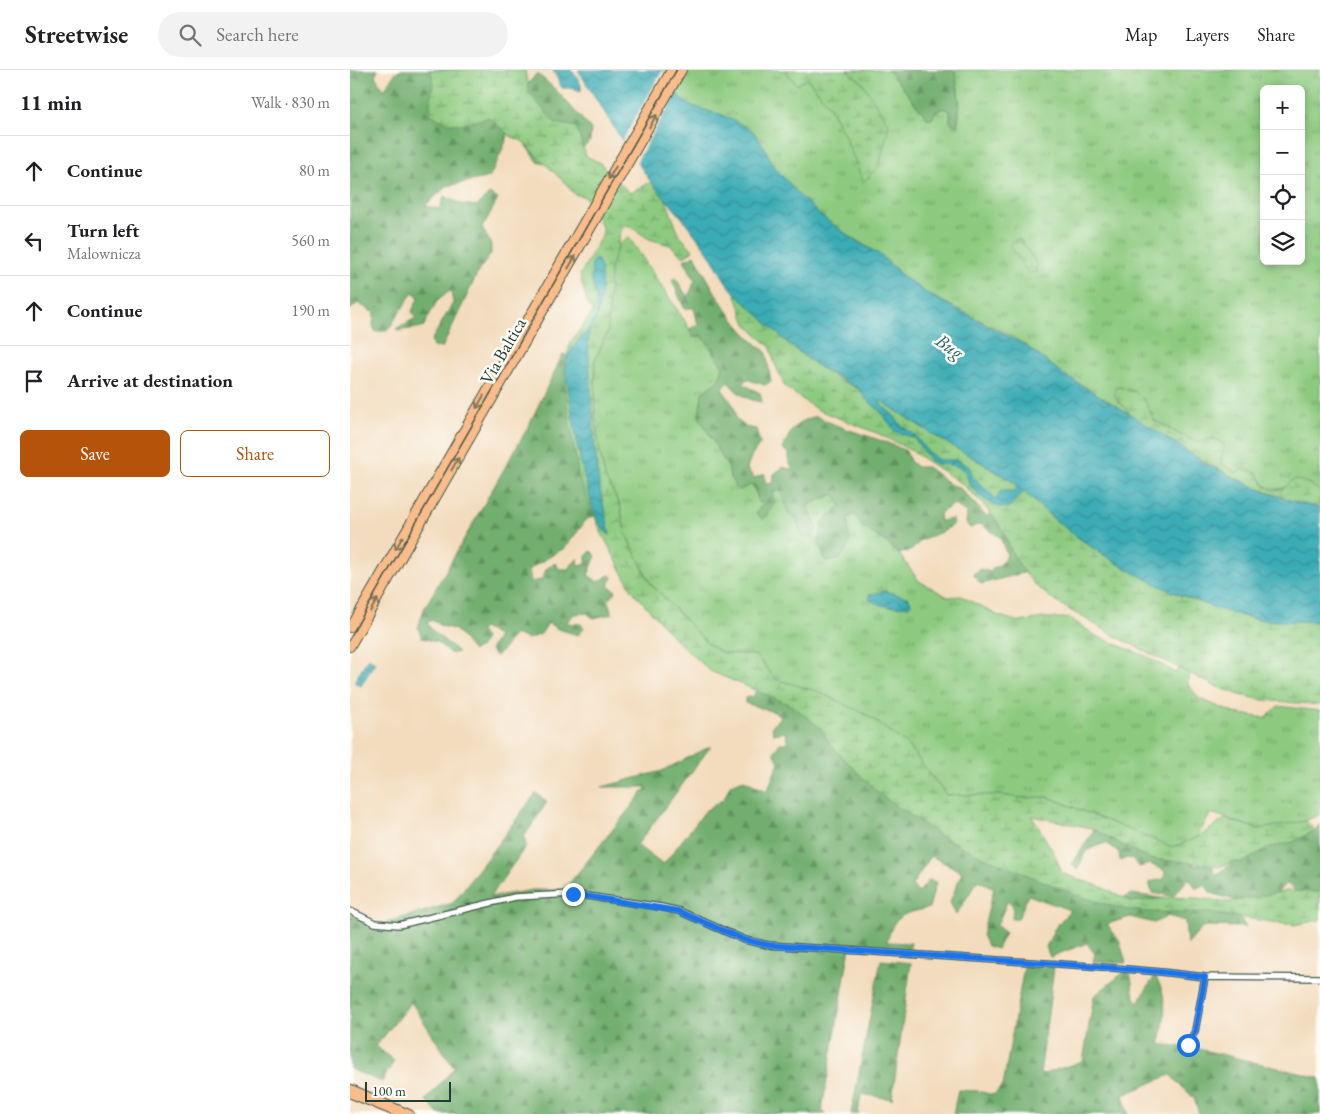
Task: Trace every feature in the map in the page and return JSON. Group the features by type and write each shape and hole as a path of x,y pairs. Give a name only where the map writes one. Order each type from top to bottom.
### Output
{"highway":[{"name":"Via Baltica","path":"350,628 671,70"},
{"name":"Via Baltica","path":"350,647 682,70"}],"main road":[{"path":"350,1088 410,1114"},
{"path":"350,1094 399,1114"}],"street":[{"path":"350,912 375,923 399,925 515,897 573,894 678,911 745,940 768,945 1090,966 1205,977 1320,978"},
{"path":"1188,1045 1195,1031 1205,977"}],"green space":[{"path":"350,70 378,70 375,76 384,90 396,72 400,70 467,70 518,87 529,83 537,73 558,92 591,129 590,141 582,149 560,163 539,163 526,146 525,132 508,120 507,139 490,177 447,186 425,206 440,209 444,196 461,204 477,206 489,194 498,199 482,228 491,244 491,254 479,270 442,348 433,347 431,341 453,303 451,290 437,301 423,327 397,331 397,328 416,318 412,311 419,297 413,292 388,330 376,332 373,326 374,313 358,303 350,310"},
{"path":"430,70 525,70 529,93 555,123 576,127 586,156 600,163 630,193 651,182 666,200 679,235 693,250 684,257 670,245 649,239 628,225 621,229 618,246 610,268 608,332 595,360 595,414 599,449 606,480 620,505 625,533 651,584 708,644 723,653 756,655 775,679 819,692 867,715 907,744 946,795 1000,795 1022,798 1048,797 1172,847 1197,838 1225,819 1259,829 1306,821 1315,830 1293,842 1267,848 1243,862 1233,862 1219,867 1150,859 1091,828 1032,816 1055,855 1062,873 1104,888 1132,902 1172,897 1230,902 1286,891 1320,892 1320,920 1293,925 1203,912 1151,912 1122,909 1076,895 977,854 939,835 878,793 830,744 822,729 793,706 710,671 676,640 632,590 601,532 579,478 568,412 564,370 570,343 593,312 587,303 580,275 603,233 602,227 585,197 574,194 522,141 510,136 489,117 458,124 444,121 429,112 433,83"},
{"path":"660,70 785,70 797,85 807,78 828,104 845,136 862,82 847,70 888,70 927,118 943,108 950,111 957,126 959,105 955,70 1320,70 1320,491 1308,483 1273,490 1264,485 1257,473 1236,473 1221,462 1221,453 1214,439 1197,442 1175,432 1154,420 1144,400 1117,402 1124,406 1130,414 1063,374 1013,337 926,293 879,254 838,229 799,196 774,166 753,131 722,115 689,105 680,97"},
{"path":"785,70 847,70 862,82 889,125 879,166 863,182 845,136 828,104 807,78 797,85"},
{"path":"888,70 955,70 959,105 957,126 950,122 950,111 943,108 935,112 932,119 927,118"},
{"path":"628,236 690,329 692,337 703,336 723,367 719,380 702,393 720,452 729,469 730,478 752,484 759,502 763,504 762,520 772,492 780,490 788,512 797,521 802,537 817,528 807,505 834,494 841,506 821,535 819,545 825,560 832,560 848,518 855,514 899,554 919,581 948,597 961,596 999,616 1020,622 1042,618 1070,618 1096,636 1148,657 1176,673 1179,668 1189,673 1188,685 1200,699 1234,713 1266,718 1278,706 1320,711 1319,815 1297,824 1259,829 1211,813 1197,838 1172,847 1048,797 1022,798 1000,795 946,795 907,744 819,692 775,679 756,655 723,653 708,644 651,584 625,532 620,505 606,480 599,449 595,414 595,360 608,332 610,268 618,246"},
{"path":"1020,239 1037,264 1036,272 1028,273 1011,247 1012,242"},
{"path":"695,255 725,308 754,342 766,352 771,381 765,385 746,379 743,384 760,393 762,402 743,396 728,382 722,389 734,406 736,419 746,427 756,429 760,444 751,457 747,469 754,478 765,474 765,484 773,483 773,475 783,467 793,470 789,462 789,453 782,449 788,436 798,424 816,416 906,451 910,461 917,467 927,467 951,485 959,487 986,516 1002,512 1031,571 981,584 973,574 981,569 991,572 993,568 1000,565 1007,555 1000,537 980,524 970,528 966,523 967,513 954,504 940,513 939,521 953,519 954,523 944,531 921,540 912,550 899,554 886,542 861,526 855,514 848,518 849,545 839,560 825,561 823,551 819,545 822,522 841,506 834,494 808,505 817,528 813,537 802,537 797,521 788,512 780,490 772,492 775,503 763,520 756,513 763,504 759,502 753,484 740,490 734,487 729,469 699,417 702,393 719,380 723,367 703,336 692,337 690,329 698,324 694,308 684,308 672,280 675,277 688,298 695,280 684,260"},
{"path":"735,293 790,345 816,365 836,378 881,400 908,419 1013,482 1055,520 1104,555 1136,573 1182,596 1299,621 1320,622 1320,705 1263,700 1240,695 1215,686 1117,637 1056,602 1037,587 1024,572 996,520 982,503 961,483 910,450 879,434 816,409 785,387 774,362 771,348 746,324"},
{"path":"563,354 568,356 596,515 587,519 566,547 529,569 531,582 541,580 547,568 555,563 559,569 568,569 578,558 579,566 586,564 586,556 591,551 596,556 588,575 598,582 609,575 612,577 609,586 616,591 608,600 612,614 593,618 587,613 574,614 566,623 581,624 584,628 578,635 558,629 548,623 541,634 528,639 514,634 502,651 495,656 490,650 498,636 483,628 480,631 485,638 481,647 473,651 456,630 441,626 432,620 427,623 437,635 458,652 451,654 437,642 422,638 418,627 424,609 527,429"},
{"path":"1119,387 1134,391 1144,399 1154,420 1175,432 1197,442 1214,439 1224,444 1221,463 1236,473 1243,468 1257,473 1264,485 1273,490 1283,489 1294,479 1308,483 1320,491 1320,508 1269,493 1197,457 1130,414 1115,398 1115,388"},
{"path":"758,683 794,700 938,836 1113,905 1131,894 1167,899 1239,916 1246,927 1204,926 1187,945 1185,921 1168,916 1154,923 1130,917 1107,924 1120,942 1126,963 1093,962 1095,954 1087,943 1050,957 1046,947 1055,928 1070,910 1028,895 1018,919 1012,919 1013,906 1008,900 997,925 1005,933 997,949 987,946 982,935 994,888 978,880 956,915 950,902 962,872 931,856 912,885 918,893 929,880 936,882 929,908 900,917 893,926 887,942 911,943 909,951 850,947 822,1110 826,1114 438,1114 426,1100 454,1068 411,1002 376,1046 394,1061 382,1082 350,1069 350,915 381,930 387,922 453,903 536,793 547,802 524,837 526,846 490,897 533,890 564,890 647,787 602,787 662,771 711,746 637,845 663,865 706,810 724,799 730,785 744,780 767,791 779,762 774,752 780,743 788,743 785,732 773,734 772,726 781,716 745,703 745,698 754,696"},
{"path":"1320,824 1320,892 1297,892 1286,883 1278,892 1256,898 1234,900 1211,893 1205,885 1196,888 1189,878 1173,896 1152,893 1149,882 1164,879 1165,871 1150,864 1139,867 1133,859 1127,858 1120,861 1119,852 1106,843 1089,850 1083,857 1077,870 1072,865 1095,828 1179,860 1179,863 1188,861 1197,866 1204,860 1213,865 1213,872 1217,875 1233,862 1243,862 1267,848 1293,842 1315,830"},
{"path":"881,960 911,963 892,1099 861,1094 858,1114 851,1114"},
{"path":"1024,967 1054,967 1040,1075 1083,1061 1094,996 1128,969 1135,998 1138,1002 1155,976 1160,985 1165,1009 1160,1044 1199,1049 1320,1078 1320,1114 1199,1114 1194,1098 1170,1075 1123,1095 1128,1114 953,1114 958,1090 978,1091 993,1095 1003,1085"}],"water":[{"path":"553,70 571,70 580,82 581,91 562,88"},
{"name":"Bug","path":"578,70 660,70 688,105 722,115 753,131 774,166 799,195 820,215 856,241 879,254 926,293 1025,345 1063,374 1130,414 1210,466 1258,489 1298,503 1320,508 1320,622 1263,620 1215,608 1163,587 1113,561 1067,529 1025,492 1013,504 1003,508 981,497 969,482 964,470 954,465 936,464 930,460 914,438 896,432 859,389 816,365 790,345 735,293 708,252 651,182","holes":["881,401 943,441 1017,484 1017,488 1014,491 1001,491 996,499 973,477 969,467 958,460 937,459 926,450 915,435 902,426 880,404"]},
{"path":"598,260 602,280 597,316 596,298 591,279 592,262"},
{"path":"590,328 588,341 594,439 599,484 610,535 602,528 588,493 578,447 566,373 568,356"},
{"path":"885,591 909,598 911,604 898,607 887,606 869,599 869,595"},
{"path":"368,658 375,662 361,686 354,682"}],"pier":[{"path":"663,70 678,90 635,164 621,143"}],"waterway":[{"path":"590,328 597,316"}],"route":[{"path":"573,894 678,911 745,940 768,945 1090,966 1205,977 1195,1031 1188,1045"}]}
